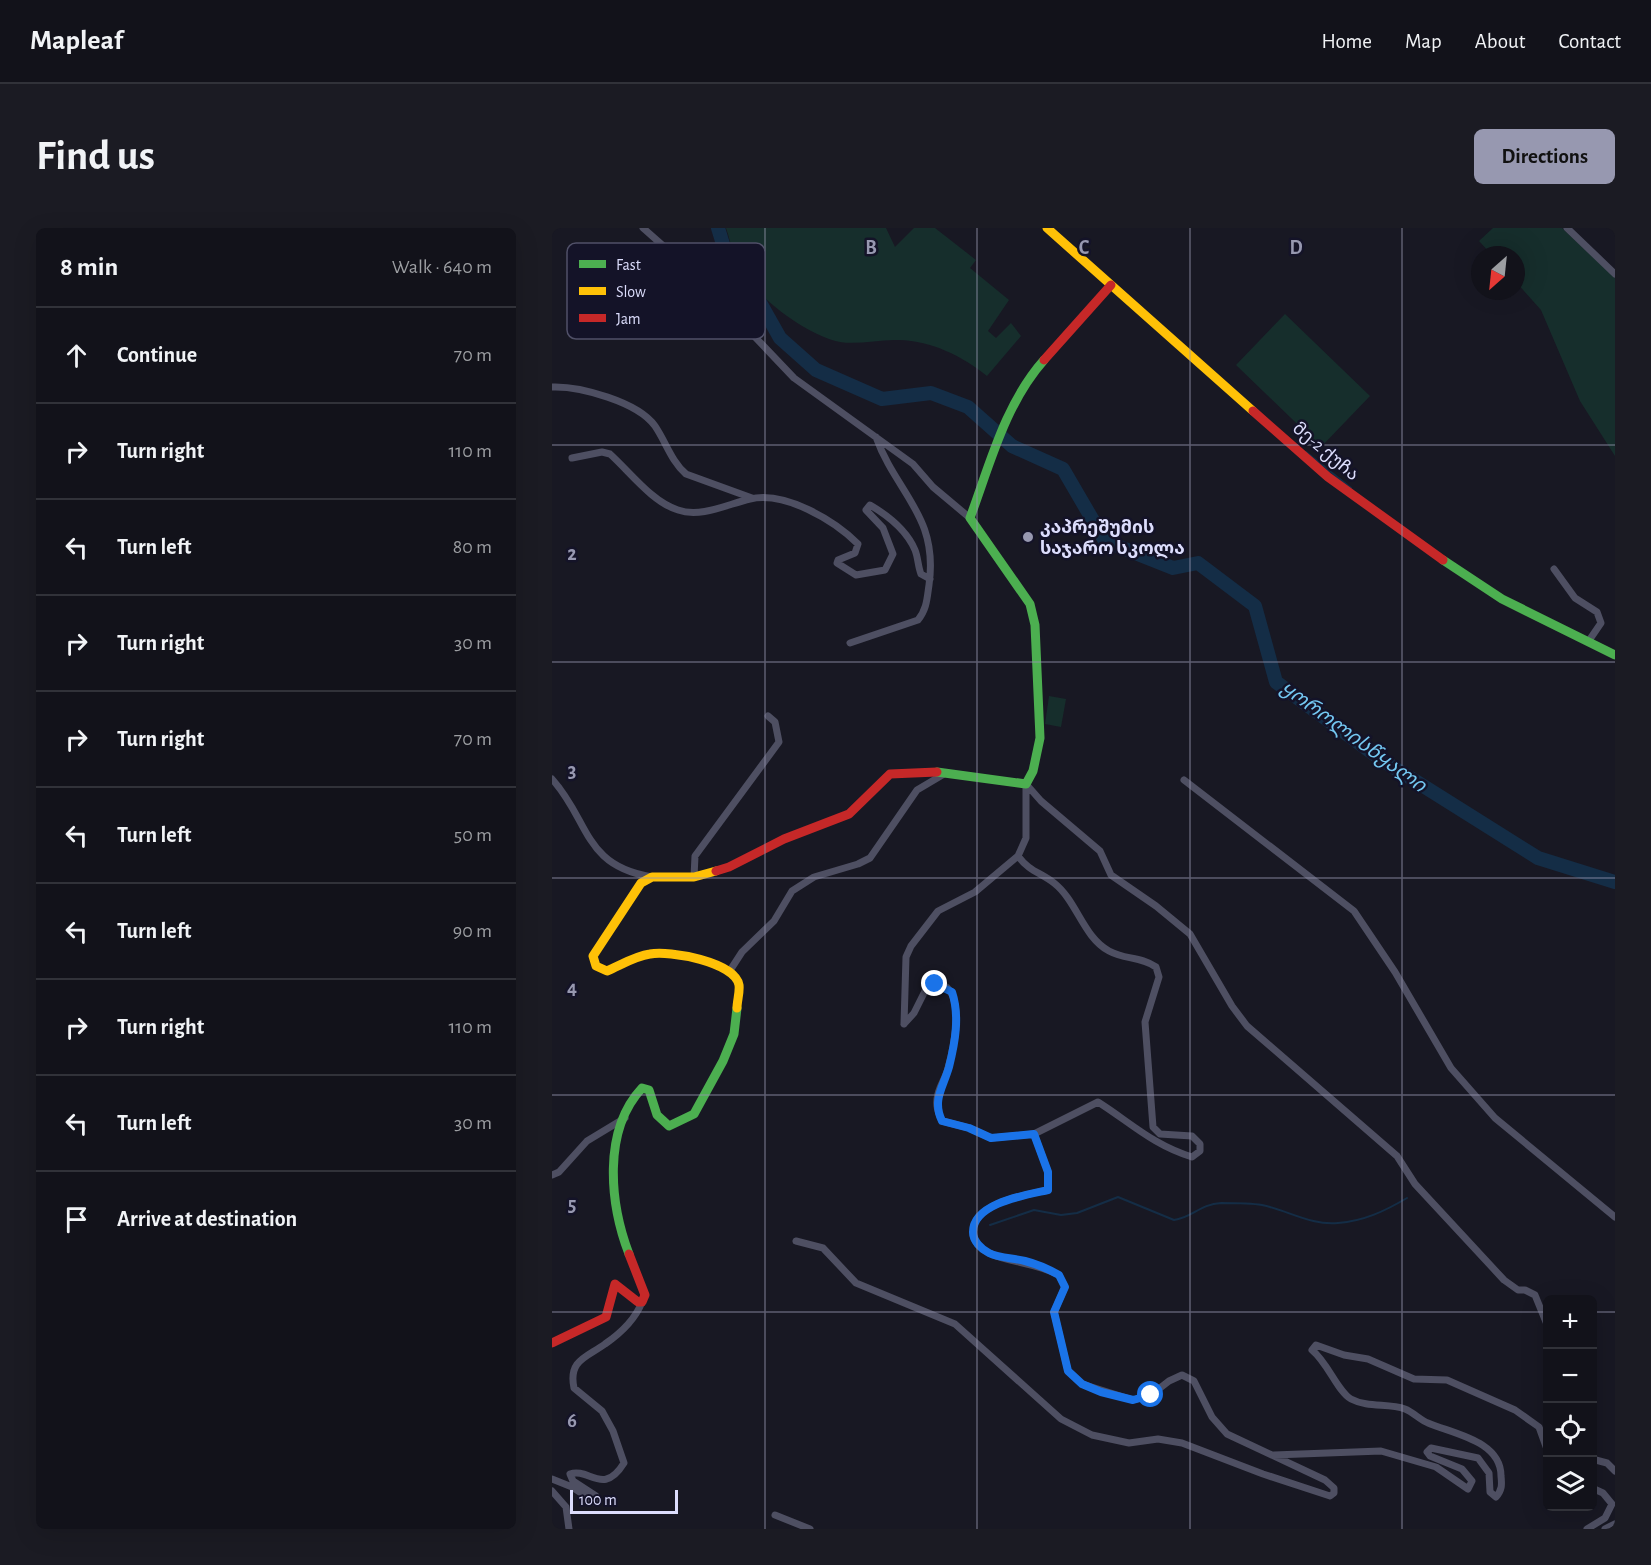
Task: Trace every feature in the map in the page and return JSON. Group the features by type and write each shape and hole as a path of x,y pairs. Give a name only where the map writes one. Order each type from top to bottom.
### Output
{"street":[{"path":"643,228 660,243"},
{"name":"მე-2 ქუჩა","path":"1047,228 1328,477 1433,553 1502,599 1615,656"},
{"path":"1567,228 1615,274"},
{"path":"970,518 1012,405 1028,378 1111,285"},
{"path":"757,339 794,378 913,464 933,487 970,518 1030,604 1035,625 1040,738 1033,771 1026,784 1026,838 1018,856 975,892 938,911 911,946 906,957 904,1024 914,1013 928,985 943,985 952,992 956,1004 955,1041 948,1070 938,1094 936,1110 942,1121 969,1128 991,1138 1034,1134 1098,1102 1120,1116 1130,1127 1174,1151 1192,1157 1200,1151 1200,1144 1192,1136 1160,1134 1153,1127 1145,1022 1159,977 1156,967 1145,959 1107,951 1087,929 1054,883 1028,869 1018,856"},
{"path":"552,387 567,386 596,393 640,412 654,424 677,467 686,474 752,498 788,502 809,509 844,531 858,547 855,553 838,560 837,563 856,575 885,570 893,554 883,528 867,514 866,510 870,505 885,515 903,533 916,550 921,574 930,579"},
{"path":"850,643 918,620 925,611 930,579 926,536 919,511 884,458 876,436"},
{"path":"572,458 602,452 610,454 664,504 678,511 710,510 752,498"},
{"path":"1554,568 1575,598 1597,612 1601,623 1588,642"},
{"path":"694,877 695,856 779,742 775,722 768,716"},
{"path":"729,972 742,952 774,921 792,891 814,877 858,864 870,858 917,790 929,780 949,772"},
{"path":"552,778 562,789 593,848 627,870 652,877 694,877 729,867 784,839 849,814 884,777 890,774 949,772 1026,784 1041,801 1100,851 1111,875 1156,906 1190,934 1232,1006 1247,1026 1396,1156 1415,1184 1504,1280 1518,1290 1525,1290 1535,1295 1543,1315"},
{"path":"1184,780 1354,911 1395,972 1451,1068 1494,1118 1615,1217"},
{"path":"552,1479 572,1487 595,1502 596,1496 573,1481 570,1474 578,1473 604,1479 614,1475 624,1463 613,1431 602,1411 574,1388 573,1370 580,1358 620,1333 645,1296 621,1233 612,1188 614,1155 632,1099 645,1088 652,1095 654,1112 669,1126 694,1114 723,1062 734,1034 739,984 736,977 729,972 705,962 658,952 607,971 596,966 593,956 601,942 641,883 652,877"},
{"path":"552,1175 559,1172 587,1141 625,1118"},
{"path":"796,1241 823,1248 856,1283 955,1324 1060,1419 1092,1435 1129,1443 1158,1439 1182,1443 1272,1478 1330,1496 1334,1493 1334,1488 1325,1480 1227,1434 1212,1417 1194,1381 1182,1375 1169,1381 1151,1395 1133,1400 1082,1384 1068,1371 1054,1312 1065,1287 1059,1275 1025,1261 988,1252 977,1244 973,1236 974,1224 980,1213 1012,1198 1048,1190 1048,1172 1034,1134"},
{"path":"552,1343 606,1317 609,1312 611,1289 615,1284 633,1299 642,1302"},
{"path":"1273,1455 1381,1451 1436,1467 1468,1489 1472,1481 1466,1472 1430,1456 1427,1452 1431,1448 1478,1458 1489,1473 1490,1492 1496,1497 1502,1490 1502,1471 1492,1451 1451,1431 1427,1423 1404,1409 1363,1404 1348,1398 1324,1360 1312,1350 1316,1345 1344,1355 1368,1359 1414,1379 1447,1380 1515,1410 1536,1424 1543,1440"},
{"path":"1597,1460 1607,1463 1615,1472"},
{"path":"1587,1529 1605,1518 1612,1504 1603,1493 1597,1490"},
{"path":"552,1491 566,1507 569,1529"},
{"path":"775,1515 810,1529"},
{"path":"1605,1529 1615,1524"}],"green space":[{"path":"726,228 886,228 895,247 914,228 935,228 976,260 970,268 1009,300 988,331 996,338 1011,323 1021,336 987,376 957,356 923,343 892,340 847,343 827,338 797,323 765,298 765,243 731,243"},
{"path":"1493,228 1562,228 1615,278 1615,456 1580,401 1541,310 1525,292 1525,246 1484,246 1479,241"},
{"path":"1285,314 1370,396 1321,447 1236,365"},
{"path":"1049,696 1066,699 1061,727 1045,724"}],"waterway":[{"name":"ყოროლისწყალი","path":"718,228 723,243"},
{"name":"ყოროლისწყალი","path":"765,311 780,338 816,370 882,399 931,393 968,407 1012,446 1063,469 1105,541 1173,568 1198,563 1255,606 1276,682 1382,760 1538,858 1615,882"},
{"path":"1306,452 1351,488"},
{"path":"990,1225 1034,1210 1061,1215 1077,1213 1118,1197 1174,1220 1214,1204 1237,1203 1262,1205 1309,1220 1338,1223 1374,1215 1407,1198"}],"traffic: fast":[{"path":"937,772 1026,784 1033,771 1040,738 1035,625 1030,604 970,518 1009,415 1030,377 1044,360"},
{"path":"1443,560 1502,599 1615,655"},
{"path":"629,1254 622,1234 614,1191 613,1168 620,1125 629,1105 642,1088 649,1090 657,1115 669,1126 694,1114 723,1061 734,1034 737,1008"}],"traffic: slow":[{"path":"1047,228 1253,411"},
{"path":"716,871 694,877 652,877 641,883 593,956 596,966 607,971 639,957 659,953 685,956 714,964 735,977 739,985 737,1008"}],"traffic: jam":[{"path":"1044,360 1111,285"},
{"path":"1253,411 1328,477 1443,560"},
{"path":"716,871 729,867 784,839 849,814 890,774 937,772"},
{"path":"552,1343 606,1317 615,1284 638,1302 642,1302 645,1295 629,1254"}],"place":[{"name":"კაპრეშუმის საჯარო სკოლა","path":"1028,537"}],"route":[{"path":"935,984 943,985 952,992 956,1004 955,1041 948,1070 938,1094 936,1110 942,1121 969,1128 991,1138 1034,1134 1048,1172 1048,1190 1012,1198 980,1213 974,1224 973,1236 977,1244 988,1252 1025,1261 1059,1275 1065,1287 1054,1312 1068,1371 1082,1384 1101,1392 1133,1400 1151,1395"}]}
